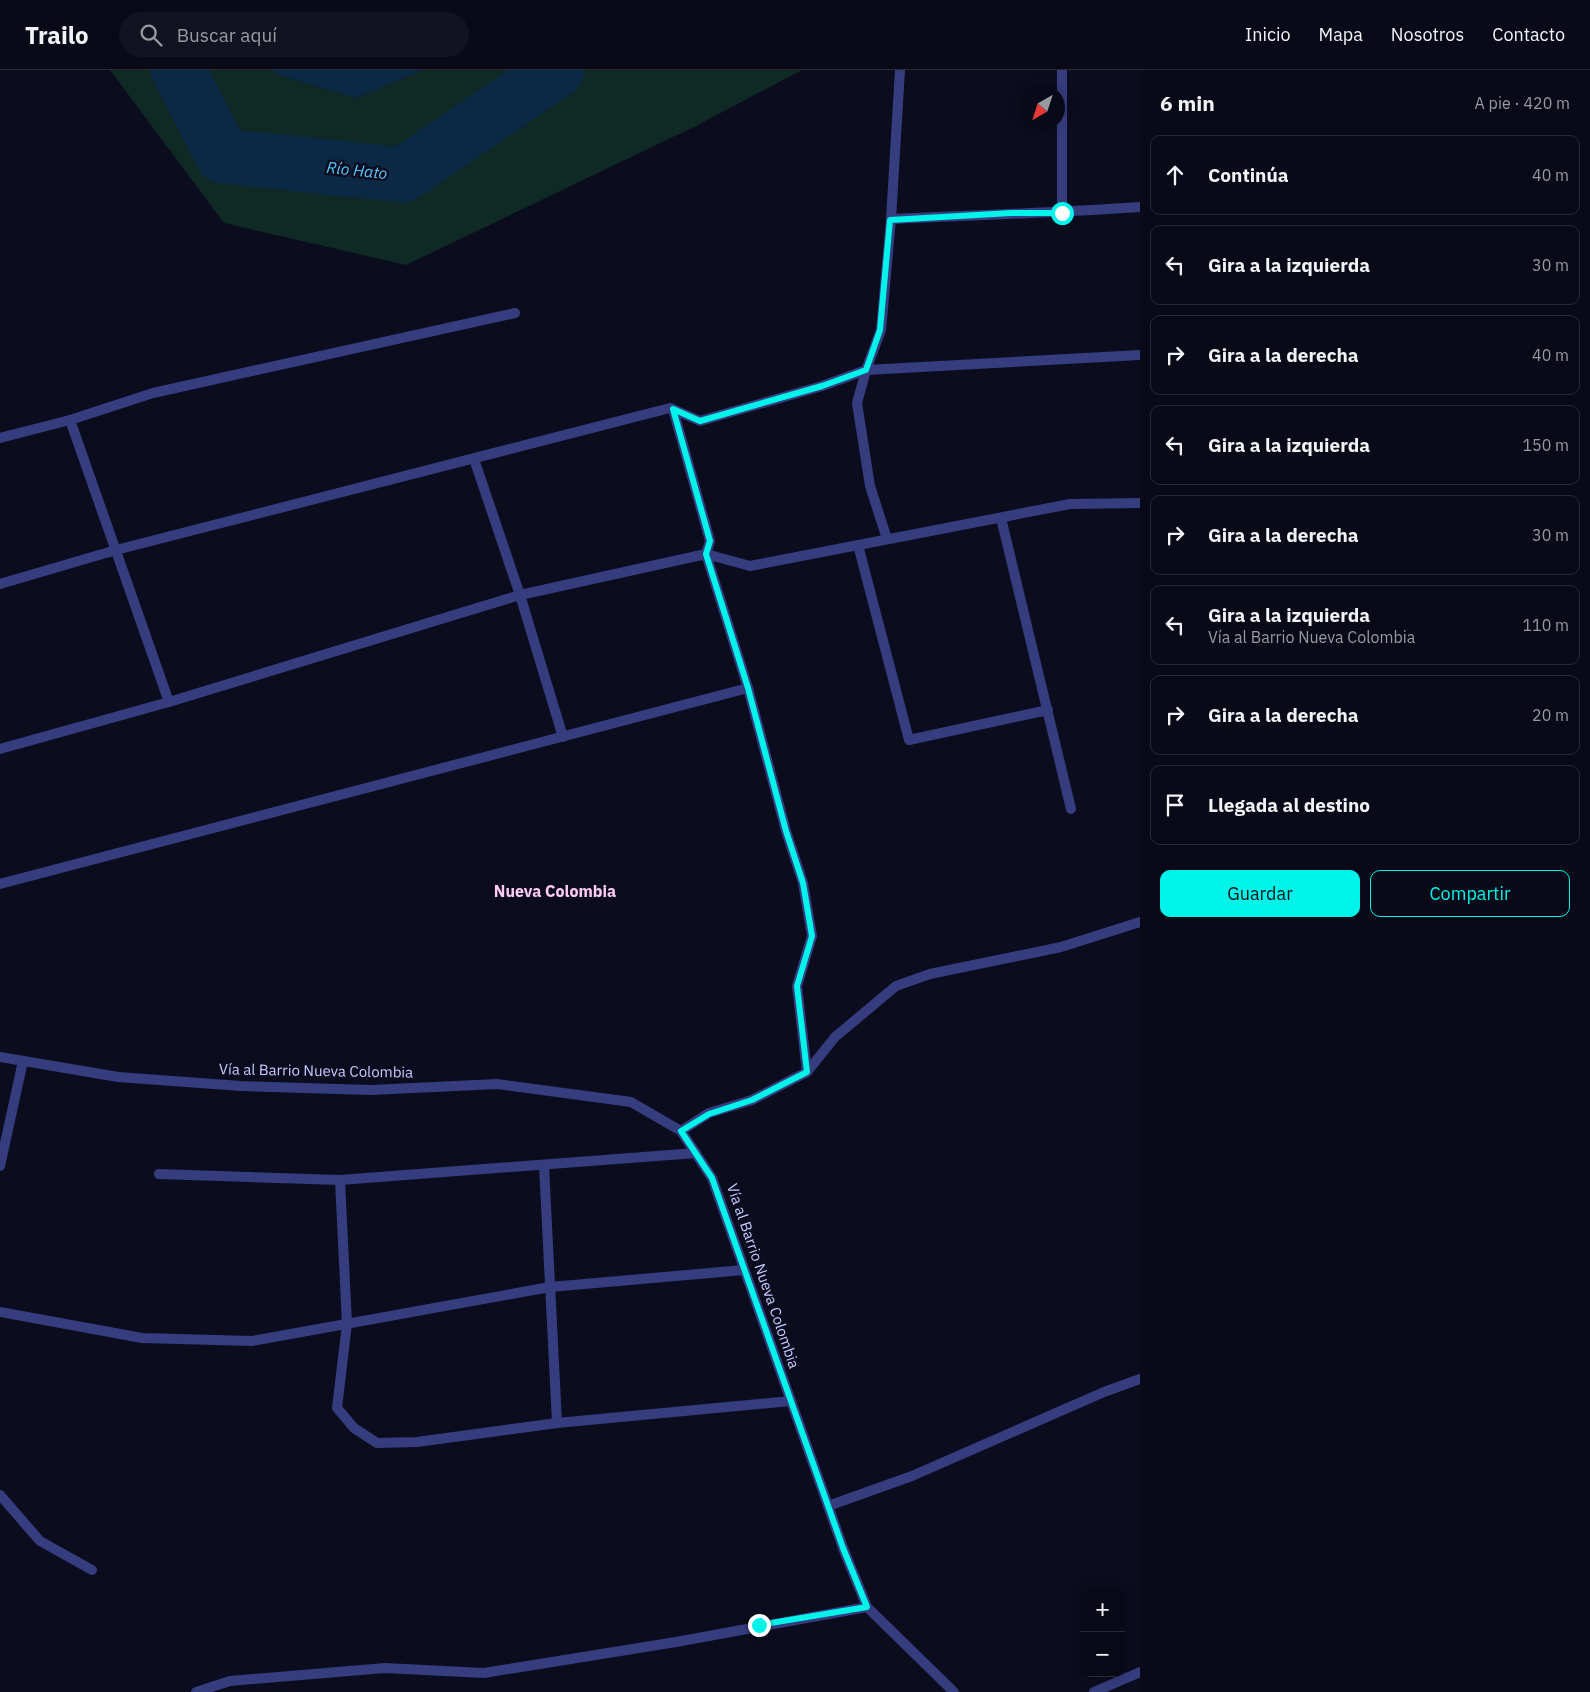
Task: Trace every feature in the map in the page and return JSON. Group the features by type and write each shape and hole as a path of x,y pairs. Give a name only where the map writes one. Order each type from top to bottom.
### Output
{"street":[{"path":"887,539 870,486 858,403 866,370 880,330 890,220 900,70"},
{"path":"1062,70 1062,213"},
{"path":"890,220 1011,213 1062,213 1140,207"},
{"path":"0,438 70,420 152,393 515,313"},
{"path":"0,584 116,550 670,408 700,421 822,386 866,370 1140,355"},
{"path":"673,409 710,541 706,554 748,688 786,831 803,883 812,936 797,986 807,1072"},
{"path":"70,420 169,702"},
{"path":"474,459 520,595 562,737"},
{"path":"0,749 169,702 520,595 706,554 750,566 1070,504 1140,503"},
{"path":"1002,518 1071,809"},
{"path":"858,545 909,740 1048,710"},
{"path":"0,884 748,688"},
{"path":"681,1131 709,1114 752,1100 807,1072 836,1037 896,986 930,974 1061,947 1140,922"},
{"name":"Vía al Barrio Nueva Colombia","path":"0,1057 118,1077 241,1086 371,1090 497,1084 631,1102 681,1131 712,1178 828,1506 867,1607 954,1692"},
{"path":"0,1166 24,1061"},
{"path":"159,1174 340,1180 696,1154"},
{"path":"544,1165 558,1423"},
{"path":"340,1180 347,1324 337,1408 354,1428 378,1443 417,1442 558,1423 791,1401"},
{"path":"0,1312 142,1338 252,1341 550,1287 744,1270"},
{"path":"828,1506 912,1476 1104,1392 1140,1379"},
{"path":"0,1495 40,1541 92,1570"},
{"path":"196,1692 230,1681 384,1668 484,1673 676,1642 867,1607"},
{"path":"1094,1692 1140,1672"}],"green space":[{"path":"110,70 273,70 275,74 356,98 423,70 802,70 696,126 406,265 224,223"}],"water":[{"path":"273,70 423,70 356,98 275,74"}],"waterway":[{"name":"Río Hato","path":"178,70 223,156 403,175 557,70"}],"district":[{"name":"Nueva Colombia","path":"555,891"}],"route":[{"path":"759,1625 867,1607 843,1548 712,1178 681,1131 709,1114 752,1100 807,1072 797,986 812,936 803,883 786,831 748,688 706,554 710,541 673,409 700,421 822,386 866,370 880,330 890,220 1011,213 1062,213"}]}
